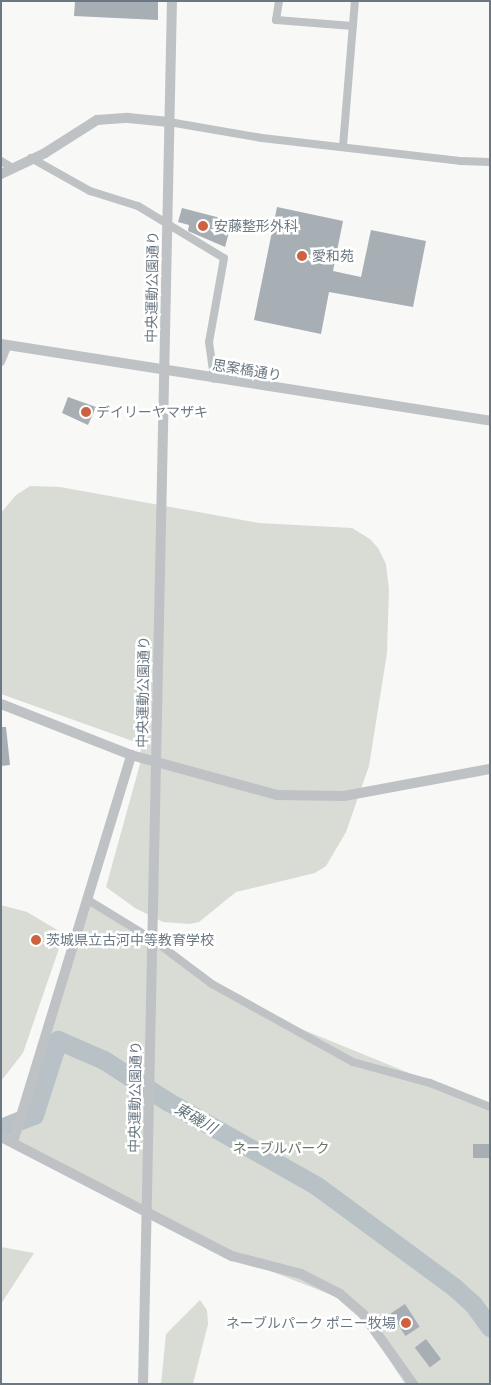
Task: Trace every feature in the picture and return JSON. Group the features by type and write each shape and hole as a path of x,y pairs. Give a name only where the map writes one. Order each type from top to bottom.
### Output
{"street":[{"name":"中央運動公園通り","path":"142,1384 172,1"},
{"path":"279,1 276,20 353,26"},
{"path":"343,146 355,1"},
{"path":"1,174 11,166 31,158 97,120 128,118 169,122 262,138 343,146 460,162 490,162"},
{"path":"31,158 90,191 138,206 224,258 209,342 214,379"},
{"path":"1,161 11,166"},
{"path":"1,362 5,344"},
{"name":"思案橋通り","path":"5,344 490,422"},
{"path":"1,704 131,755 246,789 307,798 388,791 490,769"},
{"path":"13,1142 131,755"},
{"path":"88,900 152,939 212,984 353,1062 430,1083 490,1107"},
{"path":"1,1137 232,1256 301,1274 340,1294 363,1314 413,1384"}],"green space":[{"path":"30,486 60,487 259,523 352,528 370,539 378,548 386,564 389,590 387,653 369,766 346,832 326,866 315,873 236,892 199,922 190,924 163,922 135,908 106,887 140,764 141,744 1,694 1,513 16,495"},
{"name":"ネーブルパーク","path":"88,900 262,1013 490,1106 490,1384 405,1384 352,1303 232,1256 13,1142"},
{"path":"1,905 27,912 64,934 23,1053 1,1081"},
{"path":"1,1247 34,1253 1,1304"},
{"path":"200,1300 207,1310 208,1324 193,1384 161,1384 166,1334"}],"building":[{"path":"75,1 158,1 158,20 74,16"},
{"name":"愛和苑","path":"277,207 343,221 333,271 361,277 371,230 426,241 413,307 329,292 321,334 254,320"},
{"path":"182,208 232,221 225,247 188,231 189,225 178,222"},
{"path":"68,397 96,407 88,425 62,413"},
{"path":"1,727 6,727 10,765 1,766"},
{"path":"473,1144 490,1144 490,1158 473,1158"},
{"path":"405,1304 420,1327 405,1336 391,1313"},
{"path":"426,1339 441,1359 430,1367 415,1347"}],"waterway":[{"name":"東磯川","path":"1,1128 34,1115 58,1040 104,1060 167,1101 317,1186 454,1287 473,1304 490,1327"}],"place":[{"name":"安藤整形外科","path":"203,226"},
{"name":"愛和苑","path":"302,256"},
{"name":"デイリーヤマザキ","path":"86,412"},
{"name":"茨城県立古河中等教育学校","path":"36,940"},
{"name":"ネーブルパーク ポニー牧場","path":"406,1323"}]}
